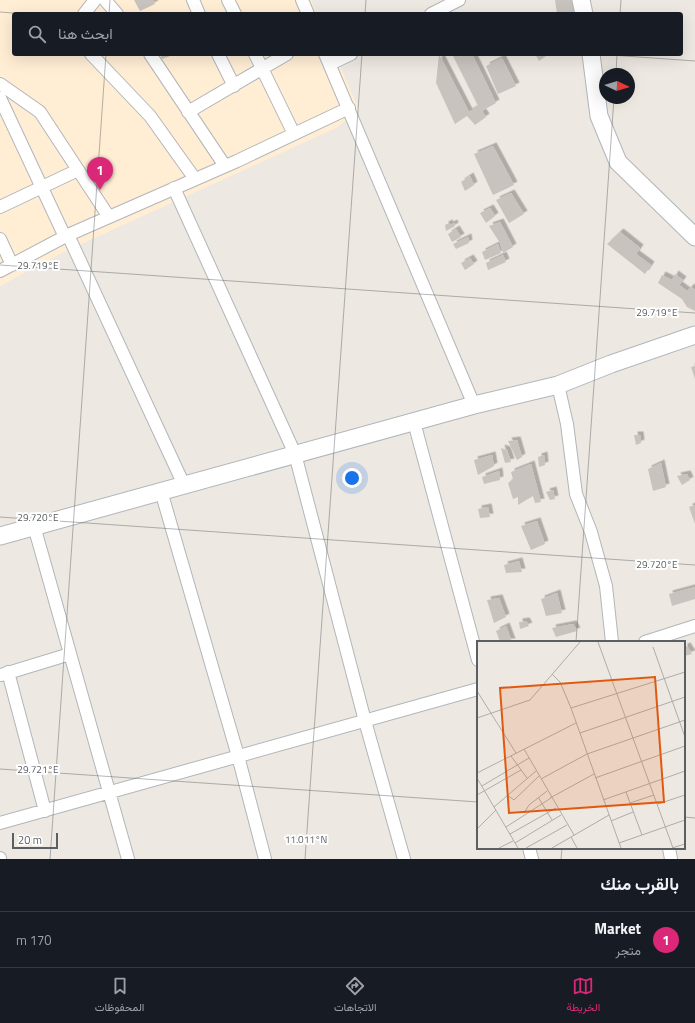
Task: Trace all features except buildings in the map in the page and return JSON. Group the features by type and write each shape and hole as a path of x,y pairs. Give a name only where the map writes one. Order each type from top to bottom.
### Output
{"street":[{"path":"86,12 96,0"},
{"path":"105,0 115,12"},
{"path":"193,0 198,12"},
{"path":"228,0 234,12"},
{"path":"302,0 307,12"},
{"path":"434,12 458,0"},
{"path":"581,0 584,12"},
{"path":"93,56 150,116 195,179"},
{"path":"151,56 225,166"},
{"path":"219,56 234,86"},
{"path":"256,56 294,134"},
{"path":"188,112 284,56"},
{"path":"342,56 328,59 474,405"},
{"path":"591,56 599,116 618,162 695,237"},
{"path":"0,84 40,112 109,217"},
{"path":"0,98 184,485"},
{"path":"0,271 66,236 225,166 349,108"},
{"path":"0,207 78,170"},
{"path":"174,188 295,454 365,721 404,859"},
{"path":"0,239 12,265"},
{"path":"0,536 474,405 558,385 611,364 695,335"},
{"path":"558,385 567,424 576,494 591,532 606,586 612,641"},
{"path":"414,422 477,656"},
{"path":"161,491 238,756 265,859"},
{"path":"34,526 128,859"},
{"path":"648,641 695,626"},
{"path":"45,811 4,674 70,654"},
{"path":"0,823 477,689"},
{"path":"529,849 532,859"},
{"path":"669,849 671,859"}],"shaded area":[{"path":"0,0 311,0 316,12 12,12 12,56 336,56 359,110 336,128 64,252 0,286"}],"place":[{"name":"Market","path":"100,190"}]}
